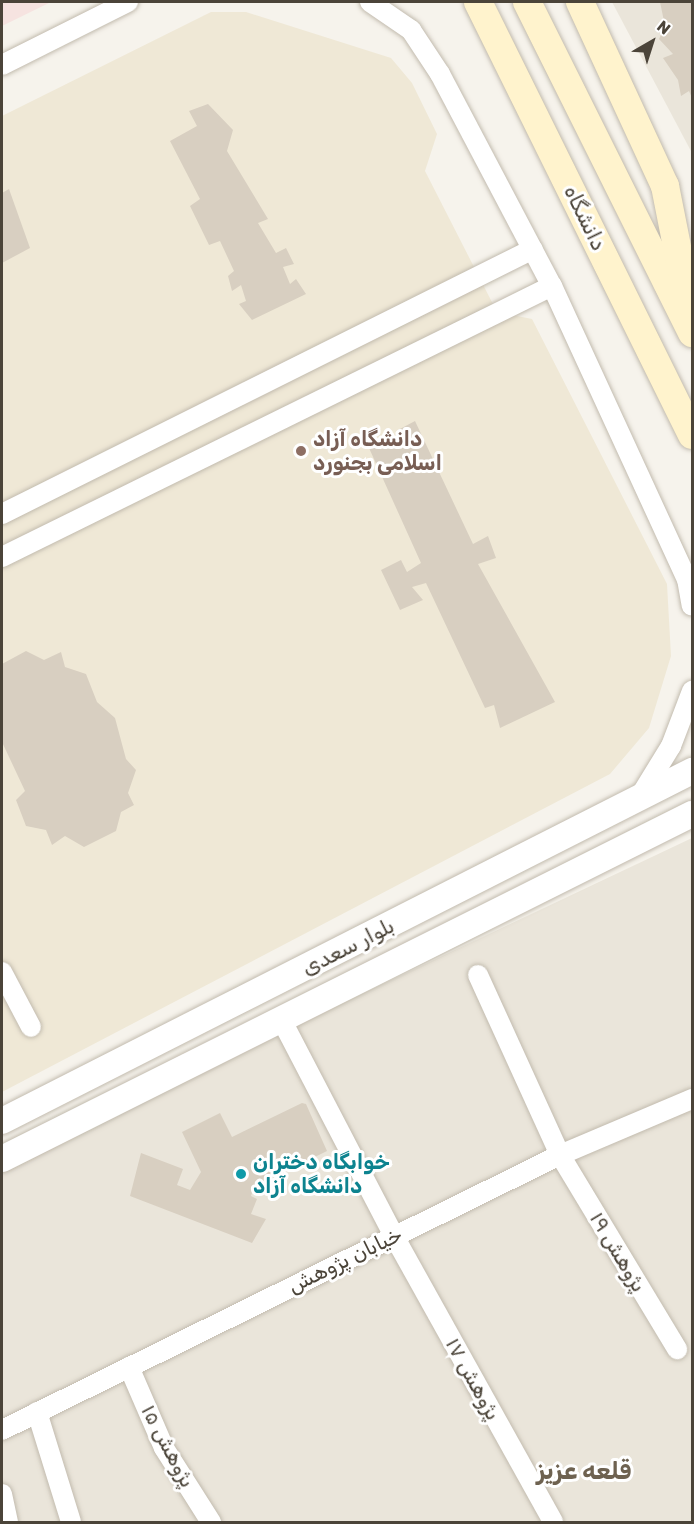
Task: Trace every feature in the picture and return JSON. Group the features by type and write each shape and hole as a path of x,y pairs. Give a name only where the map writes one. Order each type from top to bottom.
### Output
{"main road":[{"name":"دانشگاه","path":"478,2 693,435"},
{"path":"527,2 693,333"},
{"path":"580,2 665,186 693,324"}],"street":[{"path":"2,65 128,2"},
{"path":"370,2 411,30 440,74 552,286 687,579 693,606"},
{"path":"2,514 533,249"},
{"path":"2,557 552,286"},
{"path":"637,802 671,746 693,692"},
{"name":"بلوار سعدی","path":"2,1120 637,802 693,771"},
{"name":"بلوار سعدی","path":"2,1159 693,814"},
{"path":"2,972 31,1027"},
{"name":"پژوهش ۱۹","path":"478,975 560,1155 677,1349"},
{"name":"پژوهش ۱۷","path":"281,1018 394,1236 553,1522"},
{"name":"خیابان پژوهش","path":"2,1430 560,1155 693,1099"},
{"name":"پژوهش ۱۵","path":"129,1367 164,1448 211,1522"},
{"path":"37,1412 71,1522"},
{"path":"2,1494 8,1522"}],"shaded area":[{"path":"2,2 51,2 2,26"},
{"path":"612,2 692,2 692,153"},
{"name":"دانشگاه آزاد اسلامی بجنورد","path":"211,12 246,12 391,58 412,83 437,134 425,171 497,312 532,319 667,584 671,656 649,728 610,774 2,1092 2,116"},
{"path":"692,838 692,1522 2,1522 2,1164"}],"building":[{"path":"660,2 692,2 692,98 689,91 681,96 678,80 663,58 673,54 659,39 665,26"},
{"path":"208,104 233,130 227,151 268,219 258,223 276,253 286,248 294,264 283,267 290,284 296,279 306,294 252,320 239,304 246,301 241,285 232,291 228,276 234,271 220,241 209,245 190,206 200,199 170,141 197,126 189,111"},
{"path":"9,189 30,248 2,263 2,193"},
{"path":"415,421 473,544 488,536 496,558 478,564 555,702 500,728 494,705 485,708 426,583 412,587 423,600 400,610 381,570 401,560 407,572 421,563 369,448 402,439 398,430"},
{"path":"26,651 44,660 61,652 65,667 86,674 97,702 115,718 126,759 136,770 128,793 134,805 121,812 116,831 84,847 65,836 52,845 46,830 26,826 16,800 25,791 2,742 2,664"},
{"name":"خوابگاه دختران دانشگاه آزاد","path":"302,1103 306,1104 327,1151 254,1187 251,1196 257,1199 251,1214 266,1219 252,1243 130,1196 141,1153 183,1169 177,1185 190,1190 201,1172 182,1132 220,1113 232,1137"}],"place":[{"name":"دانشگاه آزاد اسلامی بجنورد","path":"301,451"},
{"name":"خوابگاه دختران دانشگاه آزاد","path":"241,1174"}],"district":[{"name":"قلعه عزیز","path":"584,1472"}]}
